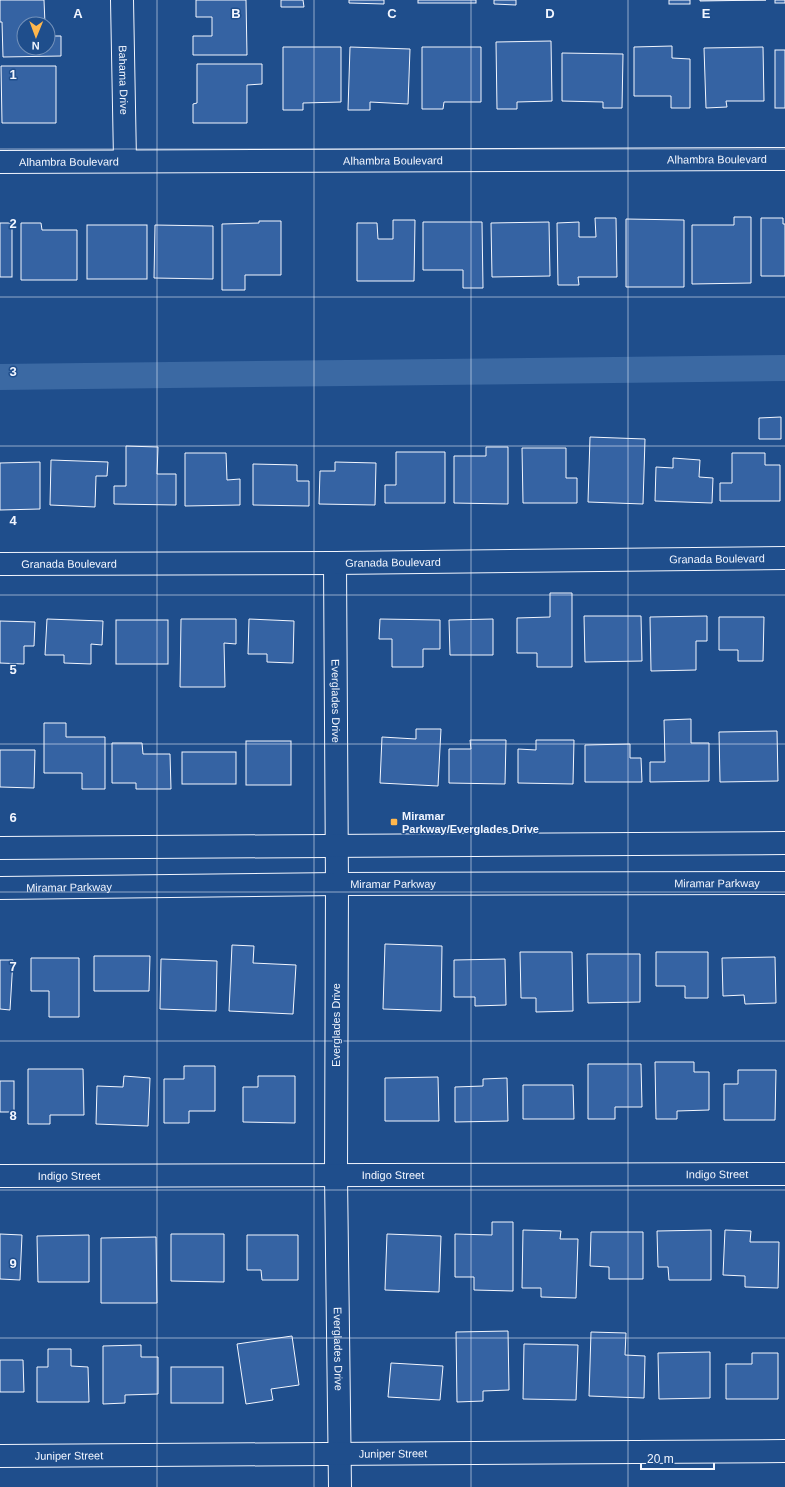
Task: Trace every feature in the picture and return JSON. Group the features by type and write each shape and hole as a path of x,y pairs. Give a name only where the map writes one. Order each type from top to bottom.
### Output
{"street":[{"name":"Bahama Drive","path":"122,0 125,160"},
{"name":"Alhambra Boulevard","path":"0,162 125,160 785,159"},
{"name":"Granada Boulevard","path":"0,564 335,563 785,558"},
{"name":"Everglades Drive","path":"335,563 337,884 336,1176 340,1487"},
{"path":"0,848 785,842"},
{"name":"Miramar Parkway","path":"0,888 337,884 785,883"},
{"name":"Indigo Street","path":"0,1176 785,1174"},
{"name":"Juniper Street","path":"0,1456 785,1451"}],"building":[{"path":"0,0 44,0 45,16 16,16 16,56 56,56 56,36 61,36 61,56 3,57 2,22 0,22"},
{"path":"196,0 246,0 247,55 193,55 193,36 212,36 212,17 196,17"},
{"path":"281,0 303,0 304,7 281,7"},
{"path":"349,0 384,0 384,4 349,3"},
{"path":"418,0 476,0 476,3 418,3"},
{"path":"494,0 516,0 516,5 494,4"},
{"path":"669,0 690,0 690,4 669,4"},
{"path":"700,0 766,0 700,1"},
{"path":"775,0 785,0 785,3 775,3"},
{"path":"551,41 552,101 517,102 517,109 497,109 496,42"},
{"path":"672,46 672,58 690,59 690,108 671,108 671,96 634,96 634,47"},
{"path":"283,47 341,47 341,102 303,103 303,110 283,110"},
{"path":"350,47 410,49 408,104 370,102 370,110 348,110"},
{"path":"422,47 481,47 481,102 444,102 443,109 422,109"},
{"path":"763,47 764,101 726,101 727,107 706,108 704,48"},
{"path":"775,50 785,50 785,108 775,108"},
{"path":"562,53 623,54 622,108 603,108 603,102 562,101"},
{"path":"197,64 262,64 262,84 247,85 247,123 193,123 193,104 197,103"},
{"path":"1,66 56,66 56,123 2,123"},
{"path":"734,217 751,217 751,283 692,284 692,225 734,225"},
{"path":"595,218 616,218 617,277 578,277 579,285 558,285 557,223 579,222 579,237 596,237"},
{"path":"761,218 783,218 783,224 785,224 785,276 761,276"},
{"path":"626,219 684,220 684,287 626,287"},
{"path":"393,220 415,220 414,281 357,281 357,223 377,223 378,239 393,239"},
{"path":"259,221 281,221 281,275 245,275 245,290 222,290 222,224 259,223"},
{"path":"423,222 482,222 483,288 463,288 463,270 423,270"},
{"path":"549,222 550,276 492,277 491,223"},
{"path":"0,223 12,223 12,277 0,277"},
{"path":"21,223 41,223 42,230 77,230 77,280 21,280"},
{"path":"87,225 147,225 147,279 87,279"},
{"path":"155,225 213,226 213,279 154,278"},
{"path":"781,417 781,439 759,439 759,418"},
{"path":"590,437 645,439 643,504 588,502"},
{"path":"126,446 158,447 157,474 176,474 176,505 114,504 114,486 126,486"},
{"path":"486,447 508,447 508,504 454,503 454,456 486,456"},
{"path":"522,448 566,448 566,478 577,478 577,503 523,503"},
{"path":"396,452 445,452 445,503 385,503 385,485 396,485"},
{"path":"185,453 226,453 227,480 240,479 240,505 185,506"},
{"path":"732,453 765,453 765,465 780,465 780,501 720,501 720,483 732,483"},
{"path":"673,458 700,460 699,477 713,478 712,503 655,501 656,467 673,468"},
{"path":"51,460 108,462 107,476 96,476 95,507 50,505"},
{"path":"40,462 40,509 0,510 0,463"},
{"path":"335,462 376,463 375,505 319,504 320,471 335,471"},
{"path":"253,464 297,465 297,481 309,481 309,506 253,505"},
{"path":"550,593 572,593 572,667 537,667 537,653 517,653 517,618 550,617"},
{"path":"584,616 641,616 642,661 585,662"},
{"path":"707,616 707,641 696,641 696,670 651,671 650,617"},
{"path":"719,617 764,617 763,661 738,661 738,650 719,650"},
{"path":"47,619 103,621 102,645 91,644 91,664 64,663 64,655 45,655"},
{"path":"181,619 236,619 236,644 224,643 225,687 180,687"},
{"path":"249,619 294,621 293,663 267,662 267,654 248,654"},
{"path":"380,619 440,620 440,649 423,649 423,667 392,667 392,639 379,639"},
{"path":"493,619 493,655 450,655 449,620"},
{"path":"116,620 168,620 168,664 116,664"},
{"path":"0,621 35,622 34,646 24,646 24,664 0,663"},
{"path":"691,719 691,743 709,743 709,781 650,782 650,762 665,762 664,720"},
{"path":"44,723 66,723 66,737 105,737 105,789 82,789 82,773 44,773"},
{"path":"416,729 441,729 438,786 380,783 382,737 416,739"},
{"path":"777,731 778,781 720,782 719,732"},
{"path":"470,740 506,740 505,784 449,783 449,749 471,749"},
{"path":"536,740 574,740 573,784 518,783 518,749 536,750"},
{"path":"246,741 291,741 291,785 246,785"},
{"path":"112,743 142,743 143,754 170,754 171,789 136,789 136,783 112,783"},
{"path":"630,744 630,758 641,758 642,782 585,782 585,745"},
{"path":"0,750 35,750 34,788 0,787"},
{"path":"182,752 236,752 236,784 182,784"},
{"path":"385,944 442,946 441,1011 383,1009"},
{"path":"232,945 254,946 253,963 296,965 293,1014 229,1011"},
{"path":"520,952 572,952 573,1011 536,1012 536,998 521,998"},
{"path":"656,952 708,952 708,998 685,998 685,986 656,986"},
{"path":"587,954 640,954 640,1002 588,1003"},
{"path":"94,956 150,956 149,991 94,991"},
{"path":"775,957 776,1003 745,1004 744,995 723,996 722,958"},
{"path":"31,958 79,958 79,1017 49,1017 49,991 31,991"},
{"path":"161,959 217,961 216,1011 160,1009"},
{"path":"505,959 506,1005 475,1006 475,997 454,997 454,960"},
{"path":"0,960 13,960 10,1010 0,1009"},
{"path":"655,1062 694,1062 694,1072 709,1072 709,1110 677,1111 677,1119 656,1119"},
{"path":"588,1064 641,1064 642,1107 615,1107 615,1119 588,1119"},
{"path":"184,1066 215,1066 215,1111 189,1111 189,1123 164,1123 164,1079 184,1079"},
{"path":"28,1069 83,1069 84,1115 50,1115 50,1124 28,1124"},
{"path":"738,1070 776,1070 775,1120 724,1120 724,1084 738,1084"},
{"path":"124,1076 150,1078 148,1126 96,1124 97,1086 123,1087"},
{"path":"258,1076 295,1076 295,1123 243,1122 243,1087 258,1087"},
{"path":"438,1077 439,1121 385,1121 385,1078"},
{"path":"507,1078 508,1121 455,1122 455,1087 483,1086 483,1079"},
{"path":"0,1081 14,1081 14,1112 0,1112"},
{"path":"523,1085 573,1085 574,1119 523,1119"},
{"path":"492,1222 513,1222 513,1291 474,1290 474,1277 455,1277 455,1234 492,1235"},
{"path":"523,1230 561,1231 560,1239 578,1239 576,1298 541,1297 541,1288 522,1288"},
{"path":"711,1230 711,1280 669,1280 668,1267 658,1267 657,1231"},
{"path":"725,1230 751,1231 750,1242 779,1242 778,1288 745,1287 745,1276 723,1275"},
{"path":"591,1232 643,1232 643,1279 609,1279 609,1267 590,1266"},
{"path":"0,1234 22,1235 20,1280 0,1279"},
{"path":"171,1234 224,1234 224,1282 171,1281"},
{"path":"387,1234 441,1236 439,1292 385,1290"},
{"path":"89,1235 89,1282 38,1282 37,1236"},
{"path":"247,1235 298,1235 298,1280 262,1280 261,1270 247,1270"},
{"path":"156,1237 157,1303 101,1303 101,1238"},
{"path":"508,1331 509,1390 483,1391 483,1401 457,1402 456,1332"},
{"path":"591,1332 626,1333 625,1355 645,1356 644,1398 589,1396"},
{"path":"292,1336 299,1385 271,1389 273,1400 246,1404 237,1344"},
{"path":"524,1344 578,1345 576,1400 523,1399"},
{"path":"141,1345 141,1357 158,1357 158,1394 125,1395 125,1403 103,1404 103,1346"},
{"path":"48,1349 71,1349 71,1366 88,1367 89,1402 37,1402 37,1367 48,1367"},
{"path":"710,1352 710,1398 659,1399 658,1353"},
{"path":"752,1353 778,1353 778,1399 726,1399 726,1364 752,1364"},
{"path":"0,1360 23,1360 24,1392 0,1392"},
{"path":"391,1363 443,1366 440,1400 388,1397"},
{"path":"171,1367 223,1367 223,1403 171,1403"}],"waterway":[{"path":"0,377 785,368"}],"place":[{"name":"Miramar Parkway/Everglades Drive","path":"394,822"}]}
